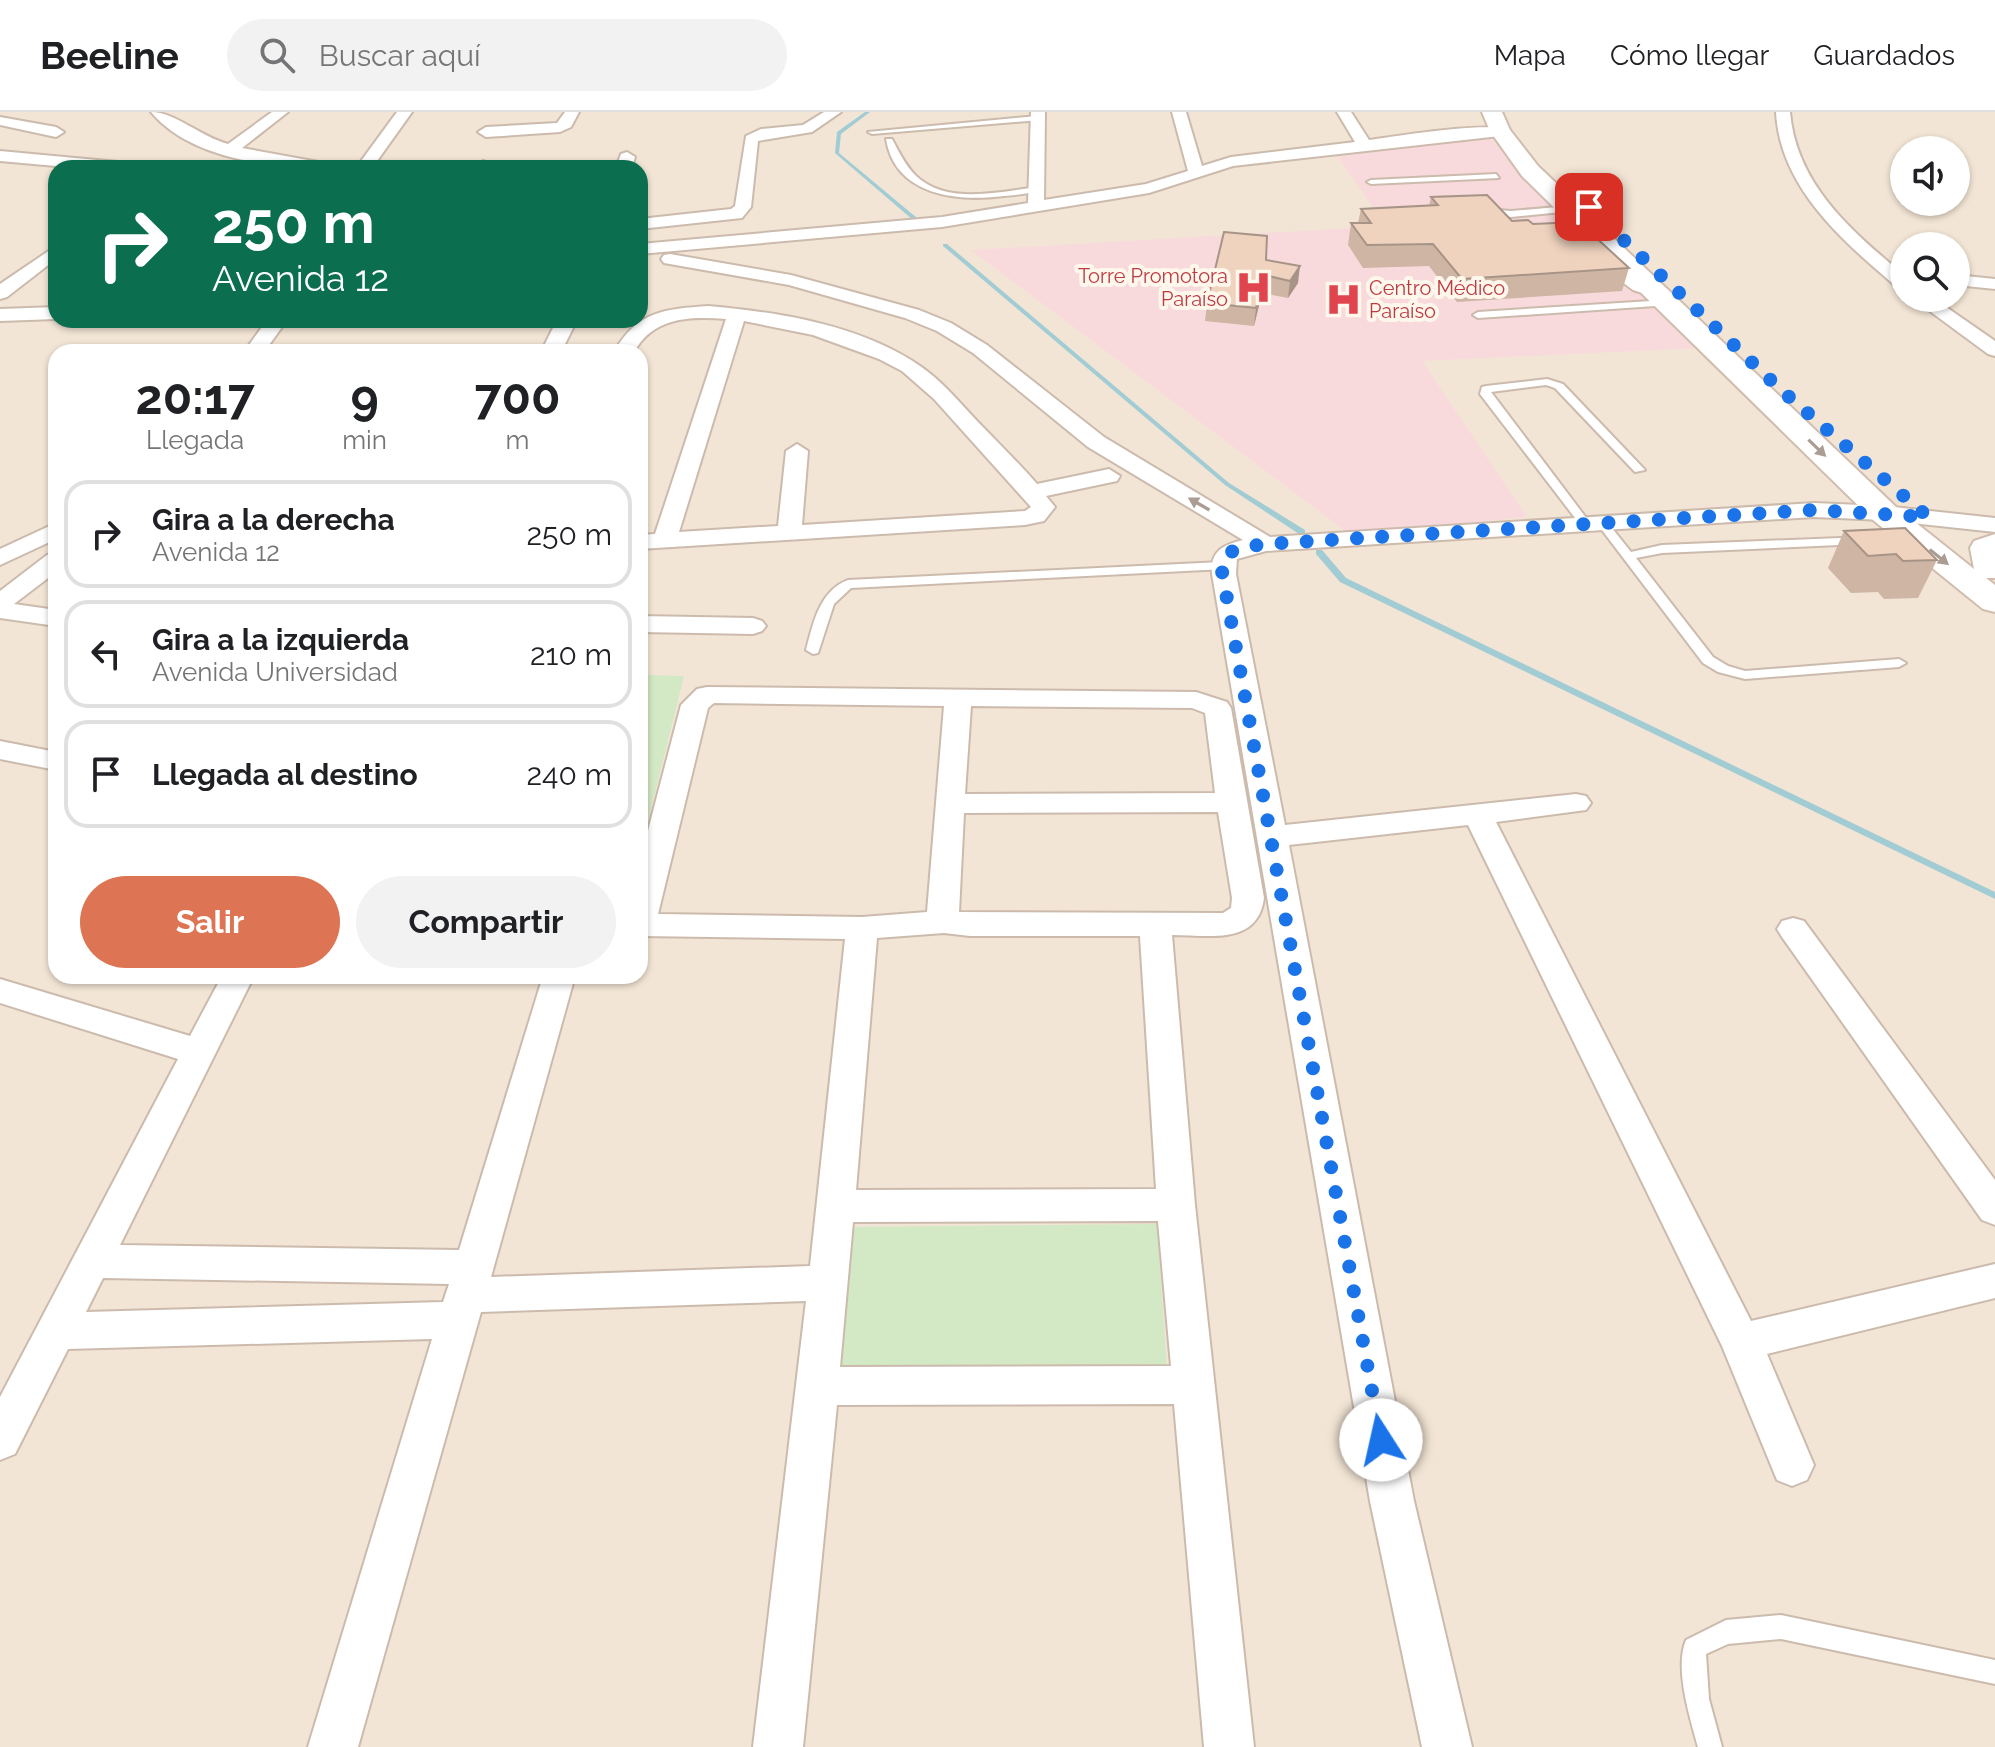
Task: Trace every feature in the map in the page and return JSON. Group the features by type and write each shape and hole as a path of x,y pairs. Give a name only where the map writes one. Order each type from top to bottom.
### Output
{"street":[{"path":"158,112 192,137 230,150 282,160"},
{"path":"230,150 281,112"},
{"path":"370,160 405,112"},
{"path":"486,132 563,127 572,112"},
{"path":"1179,112 1196,172"},
{"path":"1344,112 1365,146"},
{"path":"1783,112 1787,147 1807,184 1853,239 1890,270"},
{"path":"799,114 832,114"},
{"path":"648,223 736,214 743,207 751,139 761,134 807,129 832,114"},
{"path":"1036,197 1038,115"},
{"path":"648,248 942,222 1036,197 1149,188 1231,162 1365,146 1502,118"},
{"path":"1502,118 1530,171 1586,235 1663,299 1875,526 1995,602"},
{"path":"1502,118 1529,140 1567,187 1781,390 1928,517 1994,562"},
{"path":"0,121 56,132"},
{"path":"3,158 48,162"},
{"path":"648,256 791,280 912,314 944,327 980,349 1242,553 1271,837 1392,1501 1447,1747"},
{"path":"0,293 48,257"},
{"path":"656,271 809,297 886,319 955,345 976,360 1052,434"},
{"path":"1970,281 1995,284"},
{"path":"770,320 809,297"},
{"path":"648,322 663,316 699,311 737,314 866,346 911,368 929,383 1043,507 1036,516 648,541"},
{"path":"1941,312 1995,350"},
{"path":"5,317 48,314"},
{"path":"665,540 737,314"},
{"path":"630,344 643,328"},
{"path":"789,534 797,451"},
{"path":"1082,459 1196,521 1242,553 1594,524 1814,510 1875,526 1928,517 1995,525"},
{"path":"1032,492 1109,476"},
{"path":"0,558 48,538"},
{"path":"0,603 48,566"},
{"path":"0,610 48,617"},
{"path":"648,624 753,626"},
{"path":"648,891 695,705 700,699 718,693 1196,700 1217,708 1248,898 1246,914 1229,924 970,925 944,922 862,928 648,923"},
{"path":"944,922 958,697"},
{"path":"0,750 48,759"},
{"path":"949,804 1231,802"},
{"path":"1271,837 1576,803"},
{"path":"1477,813 1741,1342 1792,1465"},
{"path":"1155,926 1176,1205 1229,1747"},
{"path":"778,1747 818,1386 862,928"},
{"path":"1793,929 1995,1209"},
{"path":"0,1440 234,984"},
{"path":"333,1747 557,984"},
{"path":"0,991 198,1052"},
{"path":"836,1206 1176,1205"},
{"path":"90,1261 464,1294"},
{"path":"1741,1342 1995,1281"},
{"path":"55,1331 464,1294 828,1283"},
{"path":"818,1386 1193,1385"}],"lane":[{"path":"872,132 1038,115"},
{"path":"889,141 903,168 936,193 1036,197"},
{"path":"1371,182 1496,176"},
{"path":"1471,213 1511,214 1586,235"},
{"path":"1478,315 1663,299"},
{"path":"1639,470 1559,386 1547,382 1486,389 1485,394 1594,524 1628,556 1708,660 1723,669 1745,675 1899,663"},
{"path":"1628,556 1662,549 1875,526"},
{"path":"813,650 826,603 837,590 848,584 1242,553"},
{"path":"1710,1747 1697,1699 1694,1648 1726,1632 1781,1627 1995,1672"}],"shaded area":[{"path":"0,112 1995,112 1995,1747 0,1747"},
{"name":"Centro Médico Paraíso","path":"1488,136 1699,348 1422,361 1527,517 1351,535 971,250 1386,226 1338,157"}],"green space":[{"path":"648,675 684,676 648,821"},
{"path":"1157,1224 1167,1367 839,1367 849,1227"}],"building":[{"path":"1487,195 1512,221 1528,220 1533,224 1579,222 1629,268 1462,279 1433,244 1367,245 1351,223 1371,223 1361,209 1438,205 1431,197"},
{"name":"Torre Promotora Paraíso","path":"1224,232 1267,236 1266,260 1300,266 1290,281 1264,275 1256,308 1207,303"},
{"path":"1905,528 1937,560 1903,561 1896,554 1868,556 1844,531"}],"waterway":[{"path":"868,112 839,133 837,153 915,219"},
{"path":"945,245 1227,484 1302,532"},
{"path":"1319,552 1343,580 1995,896"}],"place":[{"name":"Torre Promotora Paraíso","path":"1254,288"},
{"name":"Centro Médico Paraíso","path":"1343,299"}],"route":[{"path":"1381,1440 1221,566 1224,558 1237,549 1266,544 1814,510 1928,517 1781,390 1589,207"}]}
